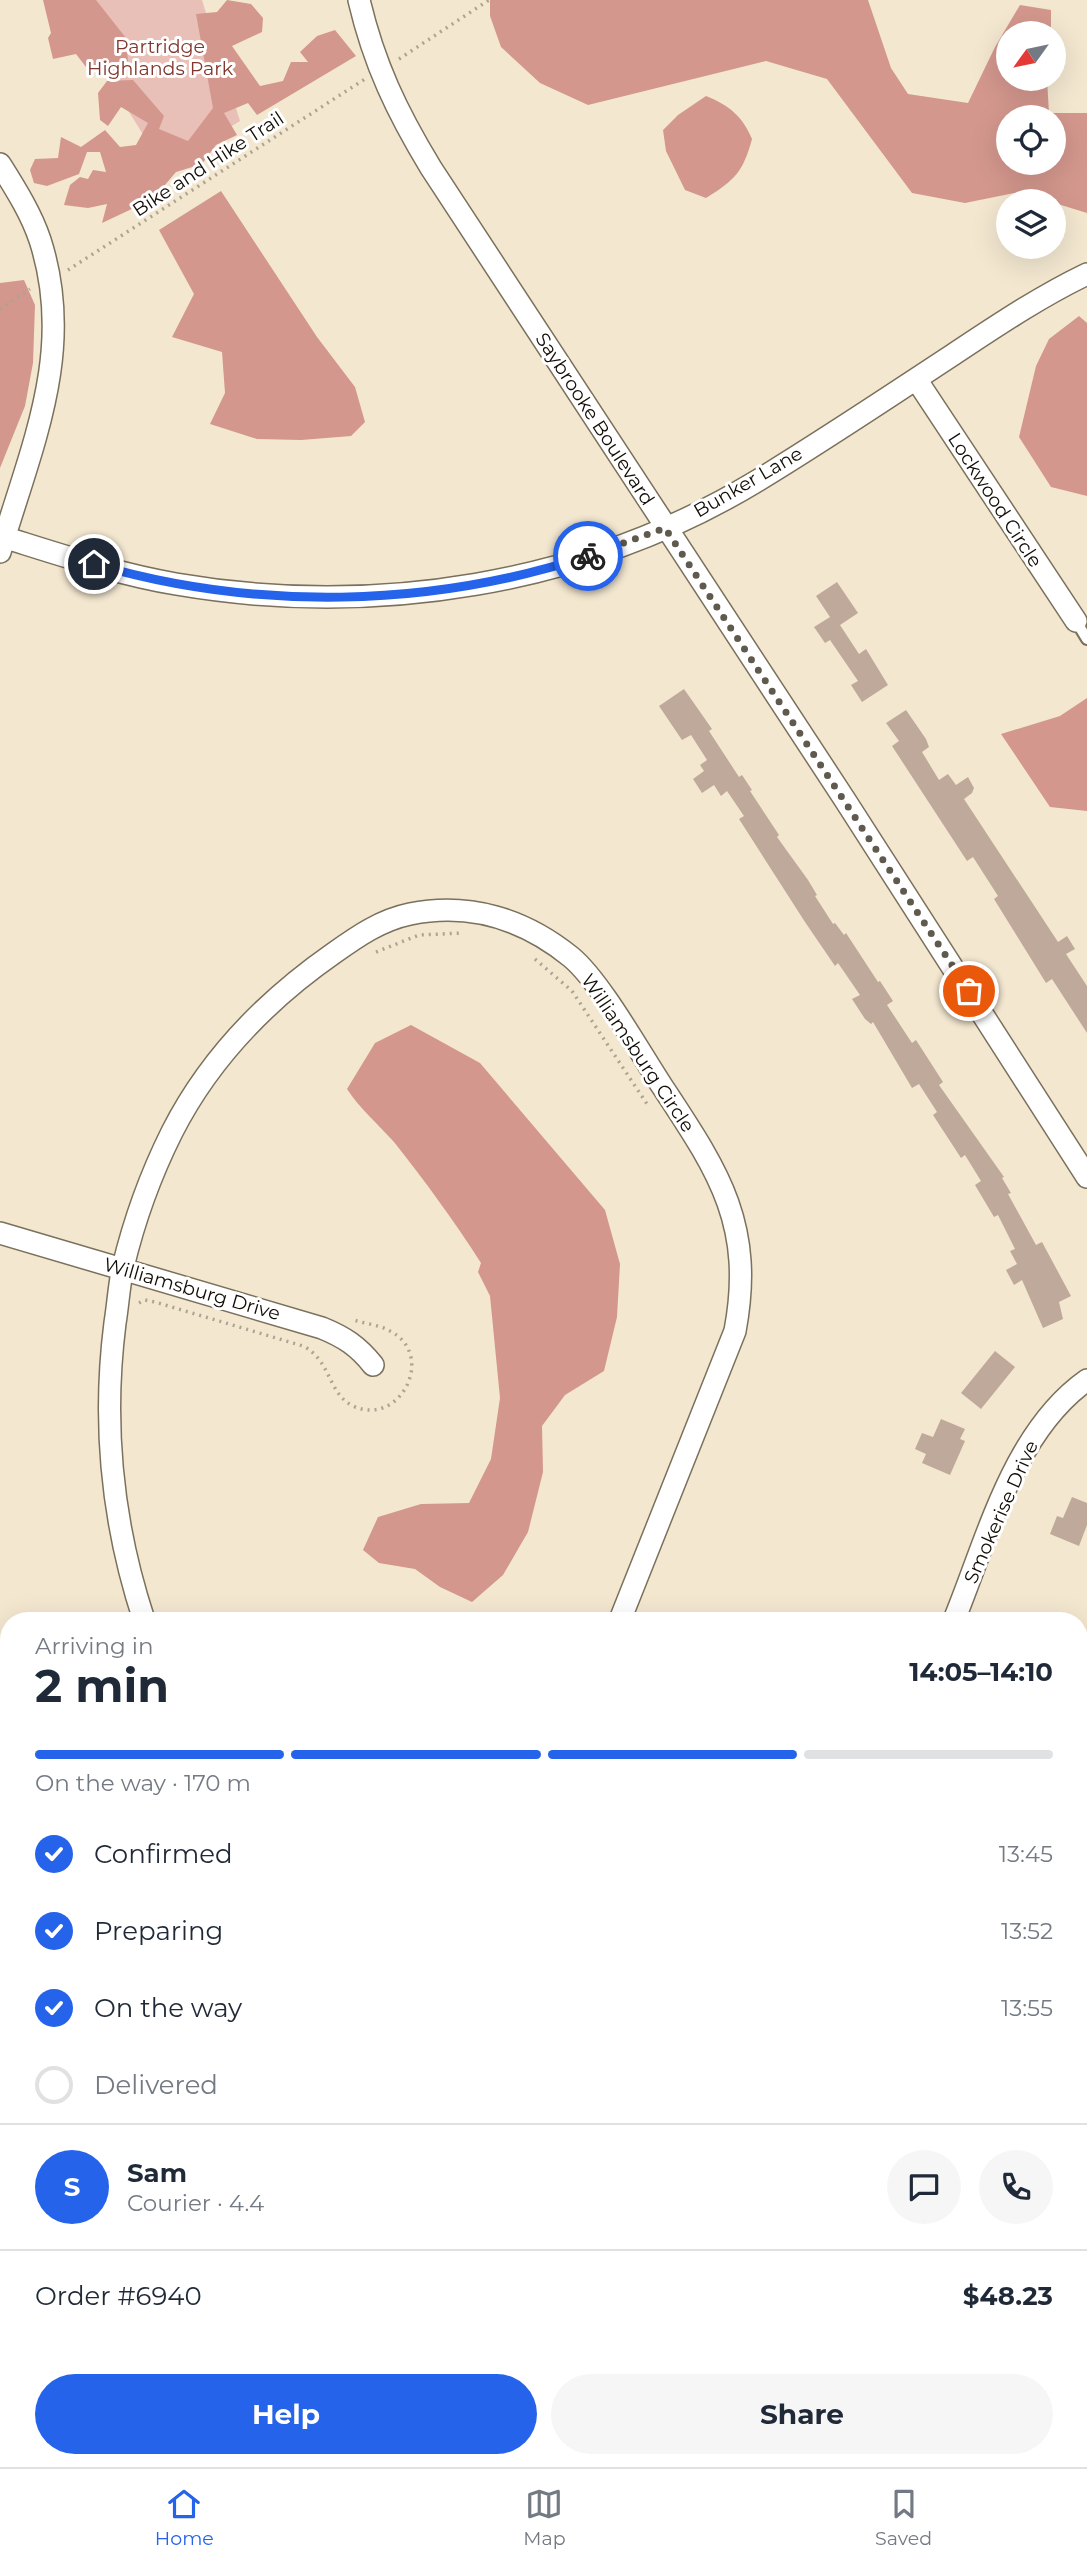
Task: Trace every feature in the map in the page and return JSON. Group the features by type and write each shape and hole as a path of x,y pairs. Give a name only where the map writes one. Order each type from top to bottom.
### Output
{"street":[{"name":"Saybrooke Boulevard","path":"359,0 379,71 406,127 1037,1095 1087,1177"},
{"path":"0,164 26,208 40,239 50,279 55,324 54,354 47,393 1,542"},
{"name":"Bunker Lane","path":"1,542 139,577 250,594 342,597 414,594 532,573 665,528 757,481 1030,304 1087,274"},
{"name":"Lockwood Circle","path":"916,379 1081,630"},
{"name":"Williamsburg Circle","path":"142,1612 127,1563 115,1505 109,1452 110,1378 122,1269 155,1170 173,1130 195,1093 238,1036 295,980 374,927 409,914 439,911 470,911 509,920 550,942 574,960 600,993 690,1129 726,1193 740,1248 740,1300 734,1331 623,1612"},
{"name":"Williamsburg Drive","path":"0,1233 322,1328 346,1338 361,1350 373,1365"},
{"name":"Smokerise Drive","path":"957,1612 990,1528 1031,1439 1057,1406 1087,1380"}],"path":[{"path":"390,64 489,0"},
{"name":"Bike and Hike Trail","path":"61,273 369,76"},
{"path":"0,309 40,285"},
{"path":"369,955 419,935 466,933"},
{"path":"534,957 572,991 650,1108"},
{"path":"136,1308 142,1300 155,1302 303,1346 321,1359 337,1390 352,1405 376,1410 389,1406 408,1387 412,1376 409,1351 390,1331 354,1320"}],"green space":[{"name":"Partridge Highlands Park","path":"59,0 202,0 240,121 164,168"}],"shaded area":[{"path":"43,0 96,0 126,38 128,61 86,67 76,54 53,59 48,38 51,33"},
{"path":"227,0 251,4 263,18 262,32 232,46 260,86 283,81 291,62 308,62 300,52 317,36 335,30 356,56 257,115 248,103 224,113 237,135 216,145 202,164 176,172 153,199 102,223 107,204 88,208 64,205 70,185 80,177 88,179 93,170 106,172 100,152 87,152 79,174 47,186 34,183 30,170 35,159 58,158 61,137 81,147 105,130 120,147 136,145 148,123 121,107 108,126 100,120 98,93 107,81 133,80 164,116 159,129 188,141 213,108 196,14 217,12"},
{"path":"490,0 868,0 891,68 908,94 968,103 996,45 996,91 1048,91 1049,105 996,105 996,175 1066,175 1066,113 1087,113 1087,213 1066,207 1066,189 996,189 996,197 965,203 912,193 827,79 766,61 588,105 540,83 501,47 490,16"},
{"path":"1020,5 1051,10 1051,21 1010,21"},
{"path":"706,96 722,103 734,113 752,139 745,160 736,174 706,198 685,190 666,151 663,130 678,115"},
{"path":"221,191 317,337 355,387 365,422 351,436 301,440 257,439 210,424 225,393 222,352 172,337 194,294 159,230"},
{"path":"24,280 35,305 33,363 25,406 0,468 0,283"},
{"path":"1079,316 1087,323 1087,496 1051,487 1019,437 1036,366 1049,339"},
{"path":"1087,698 1087,811 1050,807 1001,734 1060,716"},
{"path":"411,1025 480,1063 605,1210 620,1264 617,1317 604,1371 565,1395 542,1426 543,1472 528,1532 503,1575 472,1602 440,1587 415,1569 379,1563 363,1550 378,1517 421,1504 469,1503 491,1459 500,1398 490,1296 478,1272 481,1263 406,1157 347,1089 375,1043"}],"building":[{"path":"837,582 858,613 840,625 859,654 866,649 888,685 862,702 851,685 858,681 830,640 825,643 814,627 830,617 816,596"},
{"path":"684,689 712,729 709,731 739,777 742,775 752,790 750,791 779,835 777,837 808,880 833,924 835,923 844,935 846,933 878,982 880,981 893,1001 887,1005 912,1043 916,1040 943,1082 939,1085 1004,1177 1002,1178 1011,1193 1008,1194 1036,1245 1042,1242 1071,1296 1059,1302 1063,1319 1043,1328 1022,1280 1014,1285 1006,1270 1017,1264 1010,1251 1015,1249 998,1215 994,1217 975,1185 981,1181 965,1155 961,1158 933,1115 937,1112 919,1084 912,1088 873,1022 871,1024 865,1019 852,999 860,995 838,963 835,966 805,922 739,819 744,816 727,791 721,796 714,785 702,793 693,779 704,771 700,765 707,760 691,735 682,740 659,706"},
{"path":"906,710 926,739 929,747 922,752 939,780 948,774 956,785 968,777 974,788 964,799 1058,942 1067,936 1075,949 1066,954 1087,986 1087,1033 1052,979 1046,983 994,899 998,896 973,857 967,861 892,746 899,741 886,723"},
{"path":"995,1351 1015,1367 981,1409 961,1393"},
{"path":"941,1419 965,1429 960,1439 965,1441 950,1475 922,1463 926,1454 915,1449 922,1433 933,1437"},
{"path":"1072,1497 1087,1503 1087,1525 1079,1546 1050,1534 1057,1516 1063,1518"}],"way so far":[{"path":"588,556 665,528 969,991"}],"route":[{"path":"94,564 139,577 250,594 342,597 414,594 481,584 532,573 588,556"}]}
